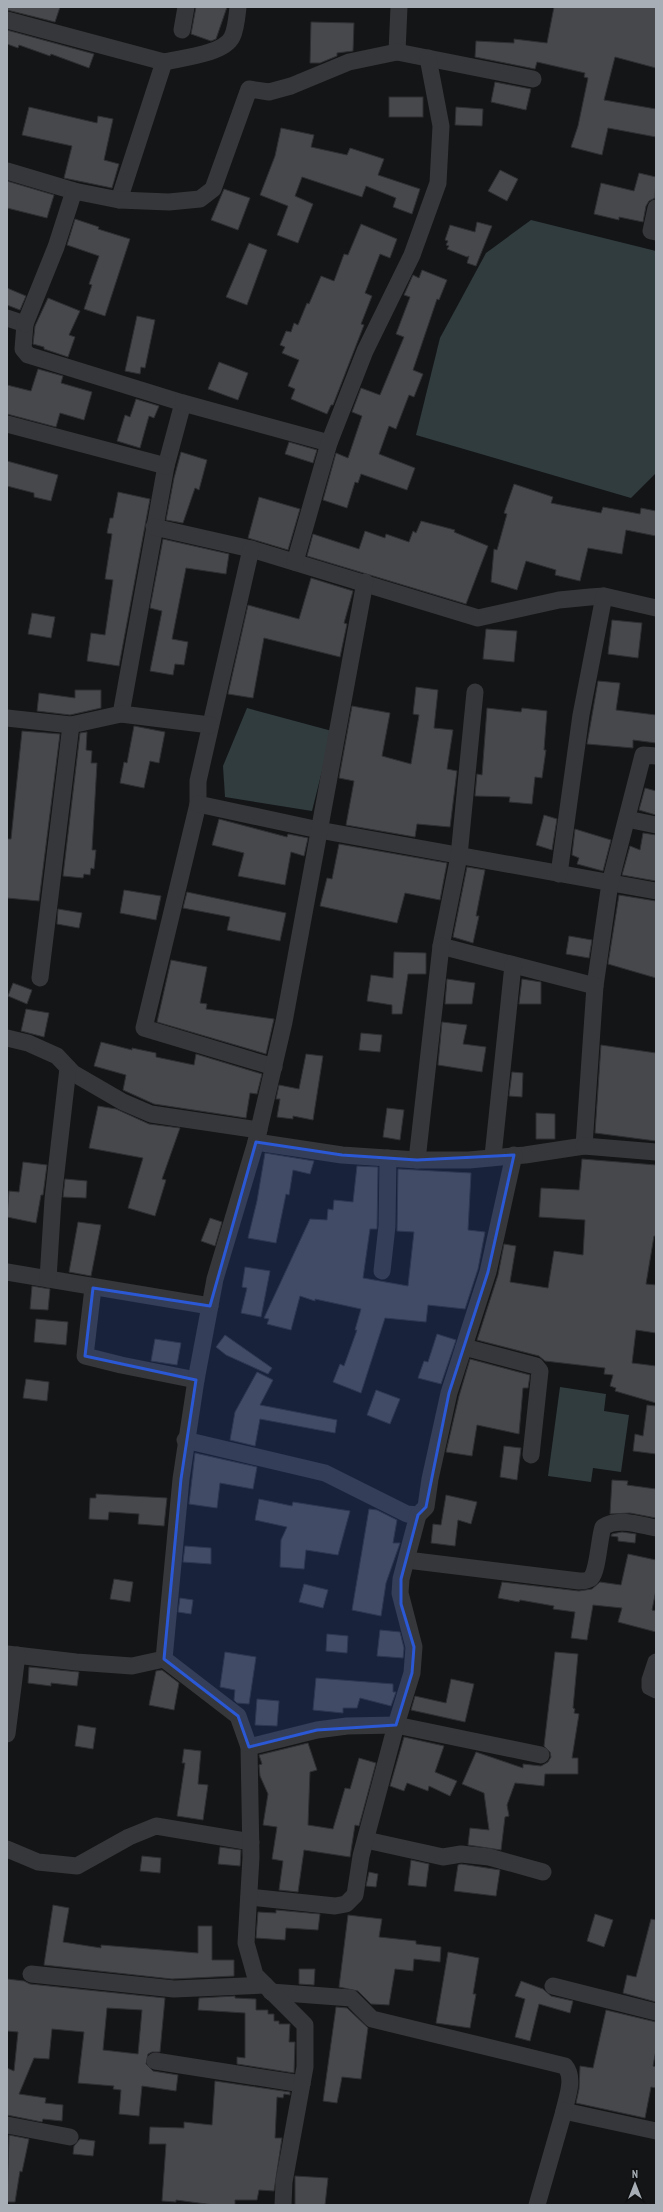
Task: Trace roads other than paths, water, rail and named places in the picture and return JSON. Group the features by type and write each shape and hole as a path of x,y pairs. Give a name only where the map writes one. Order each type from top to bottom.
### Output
{"street":[{"path":"182,30 186,7"},
{"path":"7,20 164,62 215,51 225,46 232,38 238,7"},
{"path":"397,52 399,7"},
{"path":"7,171 74,191 119,200 169,202 200,199 213,189 249,89 269,92 291,86 349,62 397,52 533,79"},
{"path":"295,562 329,443 365,351 412,254 438,183 441,126 428,58"},
{"path":"119,200 164,62"},
{"path":"74,191 56,247 25,324 23,349 28,355 183,403 329,443"},
{"path":"656,208 651,231 656,232"},
{"path":"7,318 25,324"},
{"path":"121,714 166,466 183,403"},
{"path":"7,424 166,466"},
{"path":"154,527 251,549 365,582 478,618 559,600 604,596 656,608"},
{"path":"251,549 198,781 198,804 144,1028 274,1067"},
{"path":"164,1659 185,1440 196,1380 215,1279 257,1136 284,1022 365,582"},
{"path":"559,874 581,715 604,596"},
{"path":"417,1160 441,946 459,856 475,692"},
{"path":"7,718 71,725 121,714 210,725"},
{"path":"40,978 71,725"},
{"path":"584,1146 595,986 610,883 643,755 656,756"},
{"path":"198,804 319,830 656,892"},
{"path":"627,819 656,825"},
{"path":"441,946 595,986"},
{"path":"493,1156 513,965"},
{"path":"7,1038 28,1043 57,1056 73,1073 123,1102 151,1114 342,1154 417,1160 469,1160 584,1146 656,1152"},
{"path":"48,1279 53,1199 68,1068"},
{"path":"249,1897 335,1906 346,1904 355,1895 366,1840 396,1725 412,1673 414,1647 400,1593 401,1579 418,1515 426,1507 430,1479 449,1393 488,1272 514,1155"},
{"path":"382,1271 387,1226 388,1158"},
{"path":"7,1272 93,1288 210,1306"},
{"path":"93,1288 85,1356 196,1380"},
{"path":"464,1347 536,1366 540,1371 531,1456"},
{"path":"185,1440 325,1473 407,1514 418,1515"},
{"path":"407,1560 579,1582 587,1581 591,1578 594,1571 603,1528 611,1523 620,1522 656,1528"},
{"path":"7,1734 12,1655 132,1666 164,1659 238,1716 249,1747 251,1842 246,1943 255,1975 305,2025 305,2067 284,2182 283,2205"},
{"path":"656,1662 650,1680 650,1687 656,1690"},
{"path":"249,1747 317,1730 347,1726 396,1725 541,1756"},
{"path":"7,1849 38,1862 77,1866 129,1837 156,1826 251,1842"},
{"path":"366,1840 443,1857 461,1854 489,1857 543,1872"},
{"path":"31,1974 174,1989 268,1988 351,1998 372,2018 564,2066 569,2071 570,2080 564,2111 537,2205"},
{"path":"553,1986 656,2012"},
{"path":"155,2061 302,2084"},
{"path":"564,2111 656,2131"},
{"path":"7,2125 70,2137"}]}
